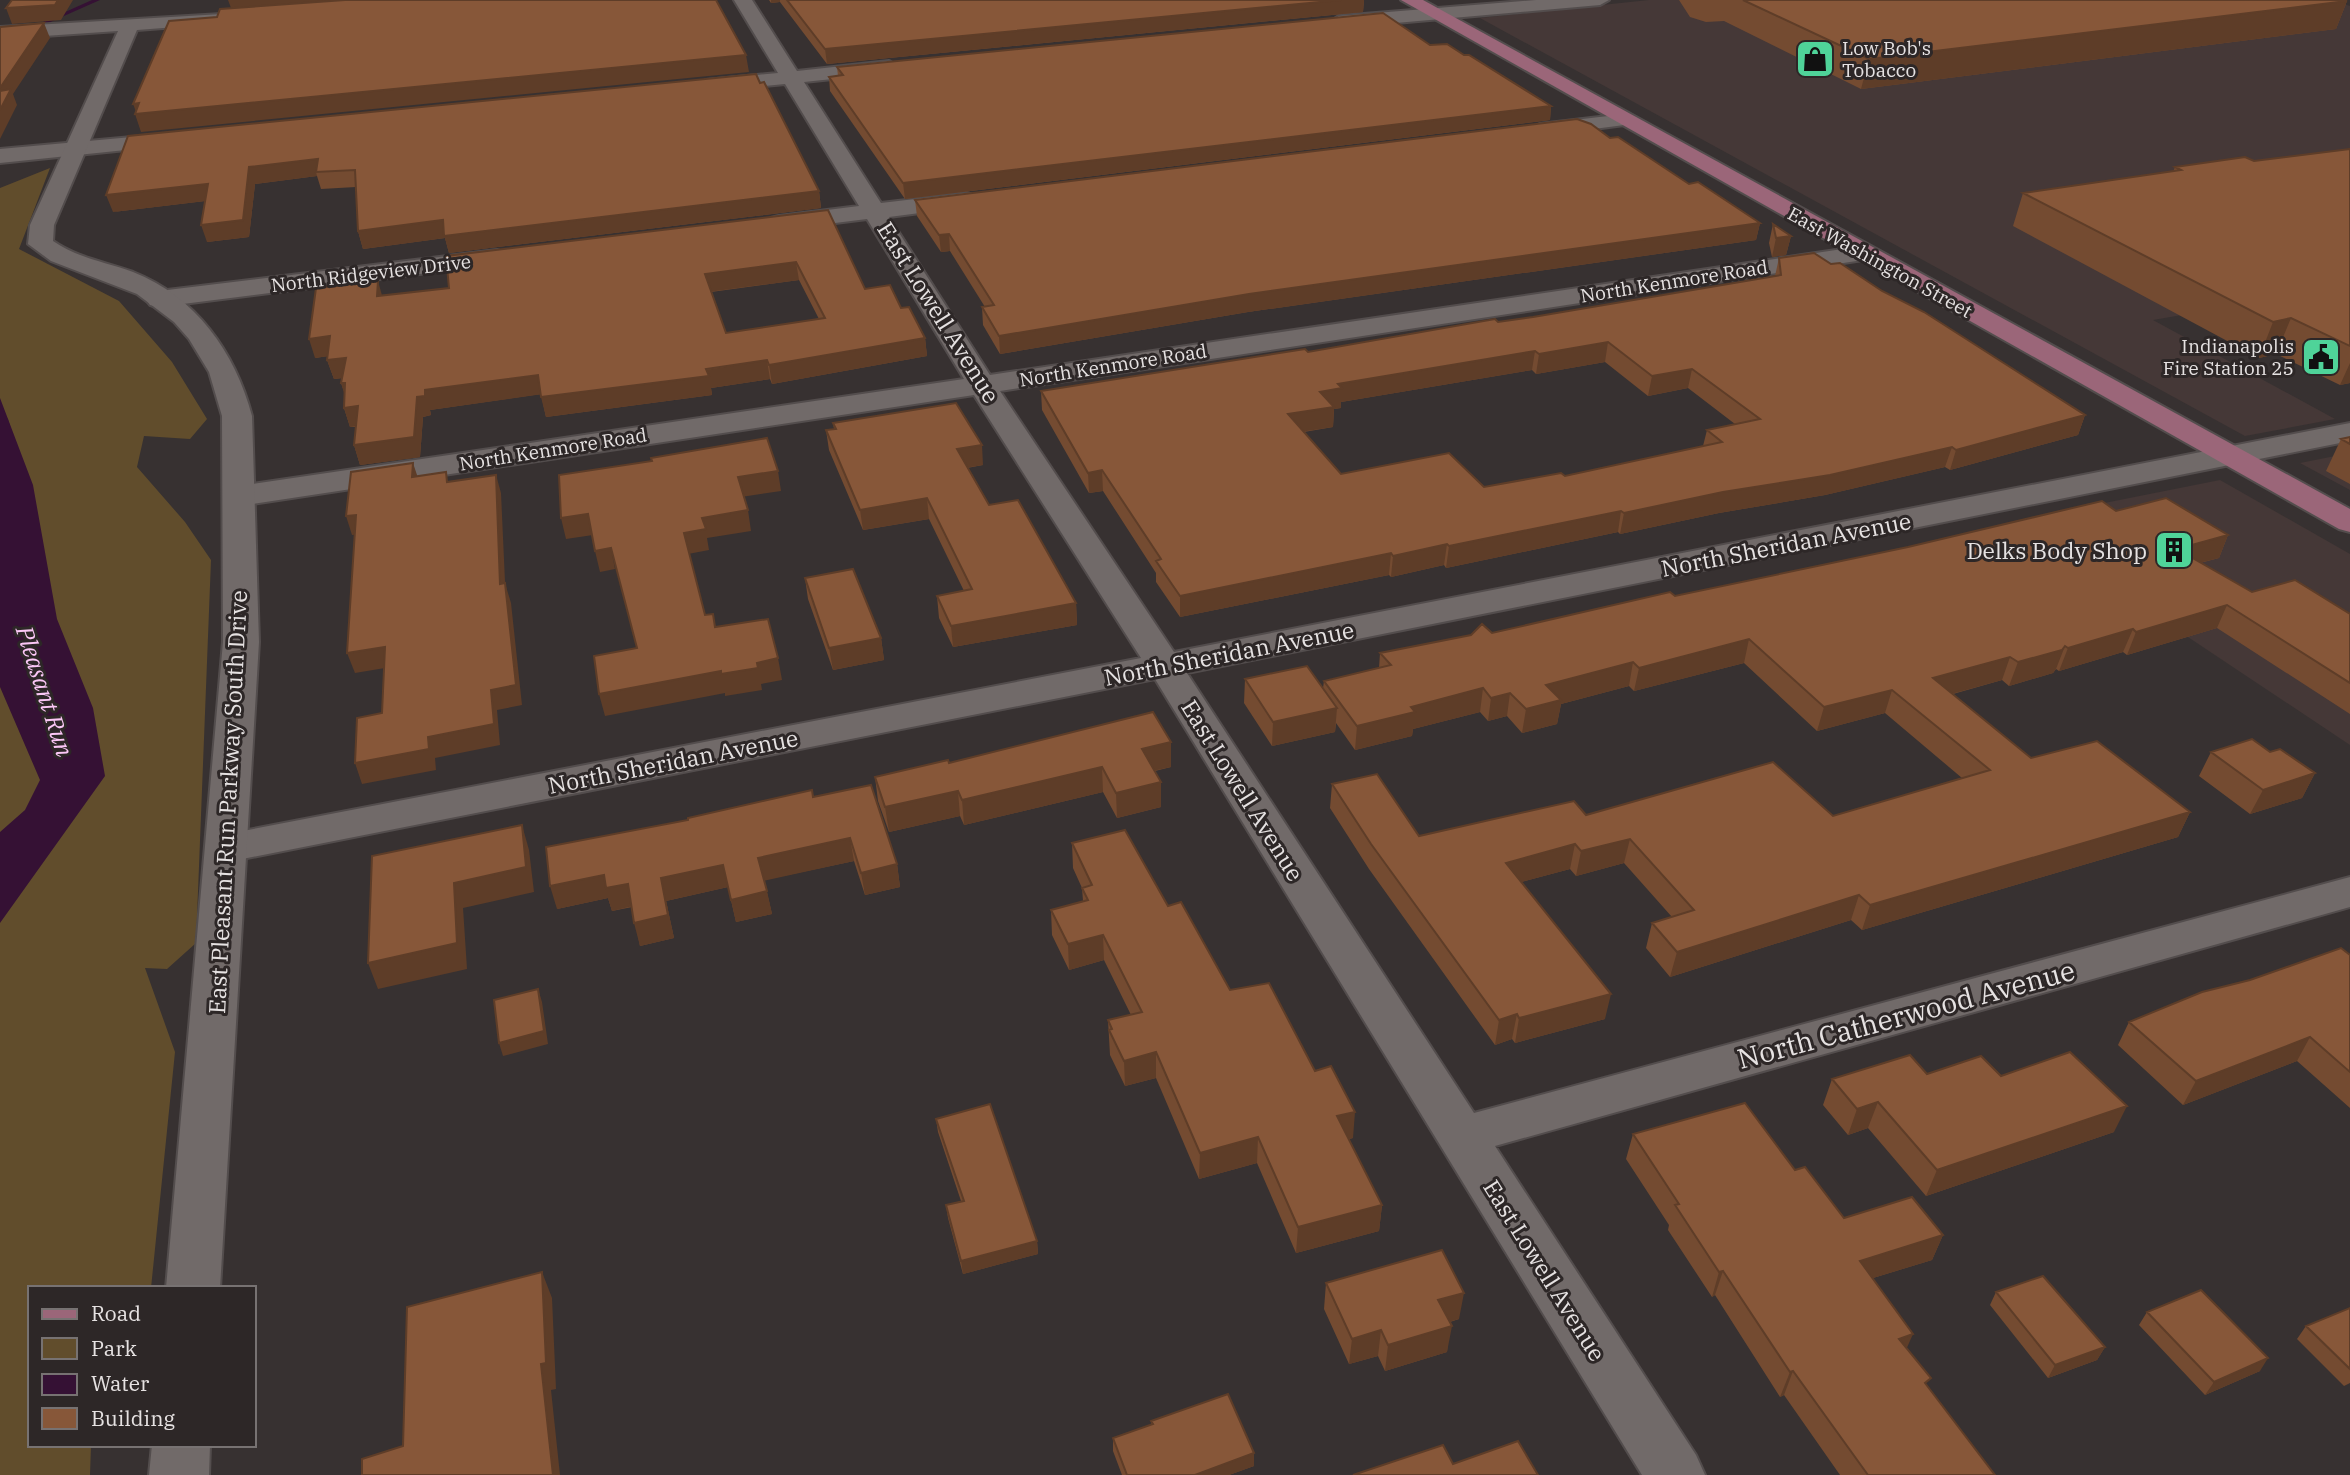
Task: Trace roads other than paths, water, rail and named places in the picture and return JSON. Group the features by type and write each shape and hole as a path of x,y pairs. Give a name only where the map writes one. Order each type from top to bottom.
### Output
{"main road":[{"name":"East Washington Street","path":"1410,0 2350,522"}],"street":[{"name":"East Lowell Avenue","path":"743,0 877,211 982,385 1164,665 1675,1475"},
{"path":"1313,25 1600,0"},
{"path":"0,33 236,18"},
{"name":"East Pleasant Run Parkway South Drive","path":"130,25 78,149 42,225 40,244 53,255 126,278 180,314 213,350 228,381 237,416 241,642 193,1286"},
{"path":"683,88 916,65"},
{"path":"1525,132 1625,120"},
{"path":"0,156 196,137"},
{"path":"752,226 987,198"},
{"name":"North Kenmore Road","path":"239,496 1863,253"},
{"name":"North Ridgeview Drive","path":"159,299 518,255"},
{"name":"North Sheridan Avenue","path":"227,848 2350,432"},
{"name":"North Catherwood Avenue","path":"1462,1136 2350,892"},
{"path":"178,1475 181,1447"}],"water":[{"name":"Pleasant Run","path":"0,398 33,485 57,619 93,708 105,776 0,923 0,832 25,810 40,780 0,687"}],"waterway":[{"path":"37,26 97,0"}],"place":[{"name":"Low Bob's Tobacco","path":"1815,59"},
{"name":"Indianapolis Fire Station 25","path":"2321,357"},
{"name":"Delks Body Shop","path":"2174,550"}]}
